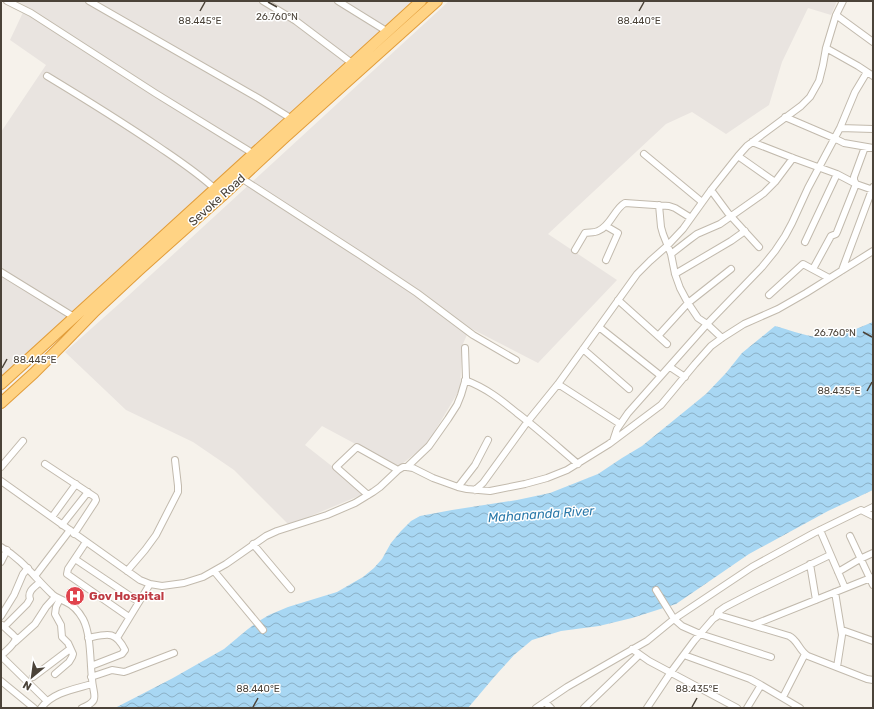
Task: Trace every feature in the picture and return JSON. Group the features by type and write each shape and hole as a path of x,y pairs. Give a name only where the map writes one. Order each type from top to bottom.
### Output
{"highway":[{"name":"Sevoke Road","path":"1,384 421,1"},
{"name":"Sevoke Road","path":"1,403 34,373 95,311 139,270 437,1"}],"street":[{"path":"8,1 31,13 254,154"},
{"path":"89,1 292,119"},
{"path":"263,1 296,22 353,64"},
{"path":"338,1 388,32"},
{"path":"475,490 558,384 637,274 683,229 738,156 752,142 801,106 810,97 820,81 826,48 842,1"},
{"path":"836,15 873,42"},
{"path":"826,48 873,76"},
{"path":"613,441 617,429 628,413 707,324 762,267 786,236 840,128 855,92 867,72"},
{"path":"47,76 131,128 206,180 215,189"},
{"path":"785,117 846,144 873,148"},
{"path":"840,128 873,129"},
{"path":"752,142 837,174 856,184 873,189 842,270"},
{"path":"813,269 831,236 835,235 837,232 856,184 854,177 865,147"},
{"path":"644,154 702,202"},
{"path":"738,156 775,182"},
{"path":"670,254 697,234 720,224 764,193 775,182 793,158"},
{"path":"805,242 837,174"},
{"path":"241,178 360,255 473,335 516,360"},
{"path":"711,190 759,247"},
{"path":"575,250 585,233 597,232 606,226 624,203 673,207 691,218"},
{"path":"659,205 661,227 680,288 698,318 722,338"},
{"path":"606,226 618,233 606,260"},
{"path":"675,274 745,231"},
{"path":"1,481 140,580 150,584 162,586 184,583 214,571 266,536 342,509 354,503 380,487 403,467 413,468 438,480 458,487 490,491 547,478 567,470 613,441 661,405 711,346 722,338 744,324 806,293 873,251"},
{"path":"769,295 802,264 805,264 829,278"},
{"path":"658,336 688,303 731,269"},
{"path":"1,272 74,317"},
{"path":"618,300 667,344"},
{"path":"599,327 662,376"},
{"path":"407,467 429,446 448,419 461,395 466,380 465,348"},
{"path":"582,349 629,389"},
{"path":"670,367 685,377"},
{"path":"466,380 495,395 578,464"},
{"path":"558,384 620,424"},
{"path":"458,487 474,465 488,440"},
{"path":"1,467 23,441"},
{"path":"368,495 336,467 358,447 398,470"},
{"path":"127,571 156,535 178,492 175,460"},
{"path":"35,576 72,532 96,500 95,497 88,492 45,464"},
{"path":"52,517 76,484"},
{"path":"62,525 88,492"},
{"path":"536,708 567,687 653,636 674,619 752,567 820,530 861,510 864,511 873,507"},
{"path":"864,511 873,516"},
{"path":"820,530 845,588"},
{"path":"850,536 860,559 871,577 873,585"},
{"path":"86,542 68,569 67,574 129,617"},
{"path":"253,544 291,589"},
{"path":"1,562 4,548 28,568 57,598 68,603 83,619 88,638 94,700 93,703 82,708"},
{"path":"838,572 873,553"},
{"path":"646,708 670,672 700,634 716,617 718,612 752,593 830,555"},
{"path":"75,559 139,602"},
{"path":"810,564 816,600"},
{"path":"1,616 14,595 20,578 28,568"},
{"path":"214,571 263,630"},
{"path":"753,625 871,577"},
{"path":"15,642 16,638 2,625 27,604 30,599 28,595 29,592 40,582"},
{"path":"117,638 150,584"},
{"path":"656,590 674,619 682,626 700,634 772,657"},
{"path":"835,592 842,630 837,667"},
{"path":"47,701 1,656 35,624 46,607 57,598"},
{"path":"55,674 71,660 72,654 68,643 62,637 61,625 55,614 57,598"},
{"path":"716,617 719,615 793,638 805,654 873,680"},
{"path":"842,630 873,641"},
{"path":"88,638 110,634 117,638 125,650 122,654 91,666"},
{"path":"33,677 70,649"},
{"path":"632,649 639,655 737,708"},
{"path":"92,677 112,670 124,672 174,653"},
{"path":"783,697 805,654"},
{"path":"584,708 639,655"},
{"path":"684,655 761,684 800,708"},
{"path":"1,681 34,708"},
{"path":"41,708 47,701 62,693 92,684"},
{"path":"747,708 761,684"},
{"path":"545,702 551,708"}],"shaded area":[{"path":"17,1 428,1 409,19 238,165 1,381 1,132 46,65 10,40 26,6"},
{"path":"449,1 837,1 831,15 808,8 782,62 769,105 726,134 692,112 666,124 548,234 617,280 538,363 470,328 462,346 460,389 427,444 397,468 322,426 305,445 366,493 289,525 234,470 193,442 126,410 65,352"}],"water":[{"name":"Mahananda River","path":"873,322 873,490 828,511 749,554 676,604 632,618 599,626 561,631 532,640 514,655 468,708 115,708 173,678 224,649 248,629 269,615 288,607 337,592 363,577 382,559 391,543 401,531 411,521 420,516 550,493 598,474 642,446 706,394 742,353 775,326 807,335 824,337 845,332"}],"place":[{"name":"Gov Hospital","path":"75,596"}]}
